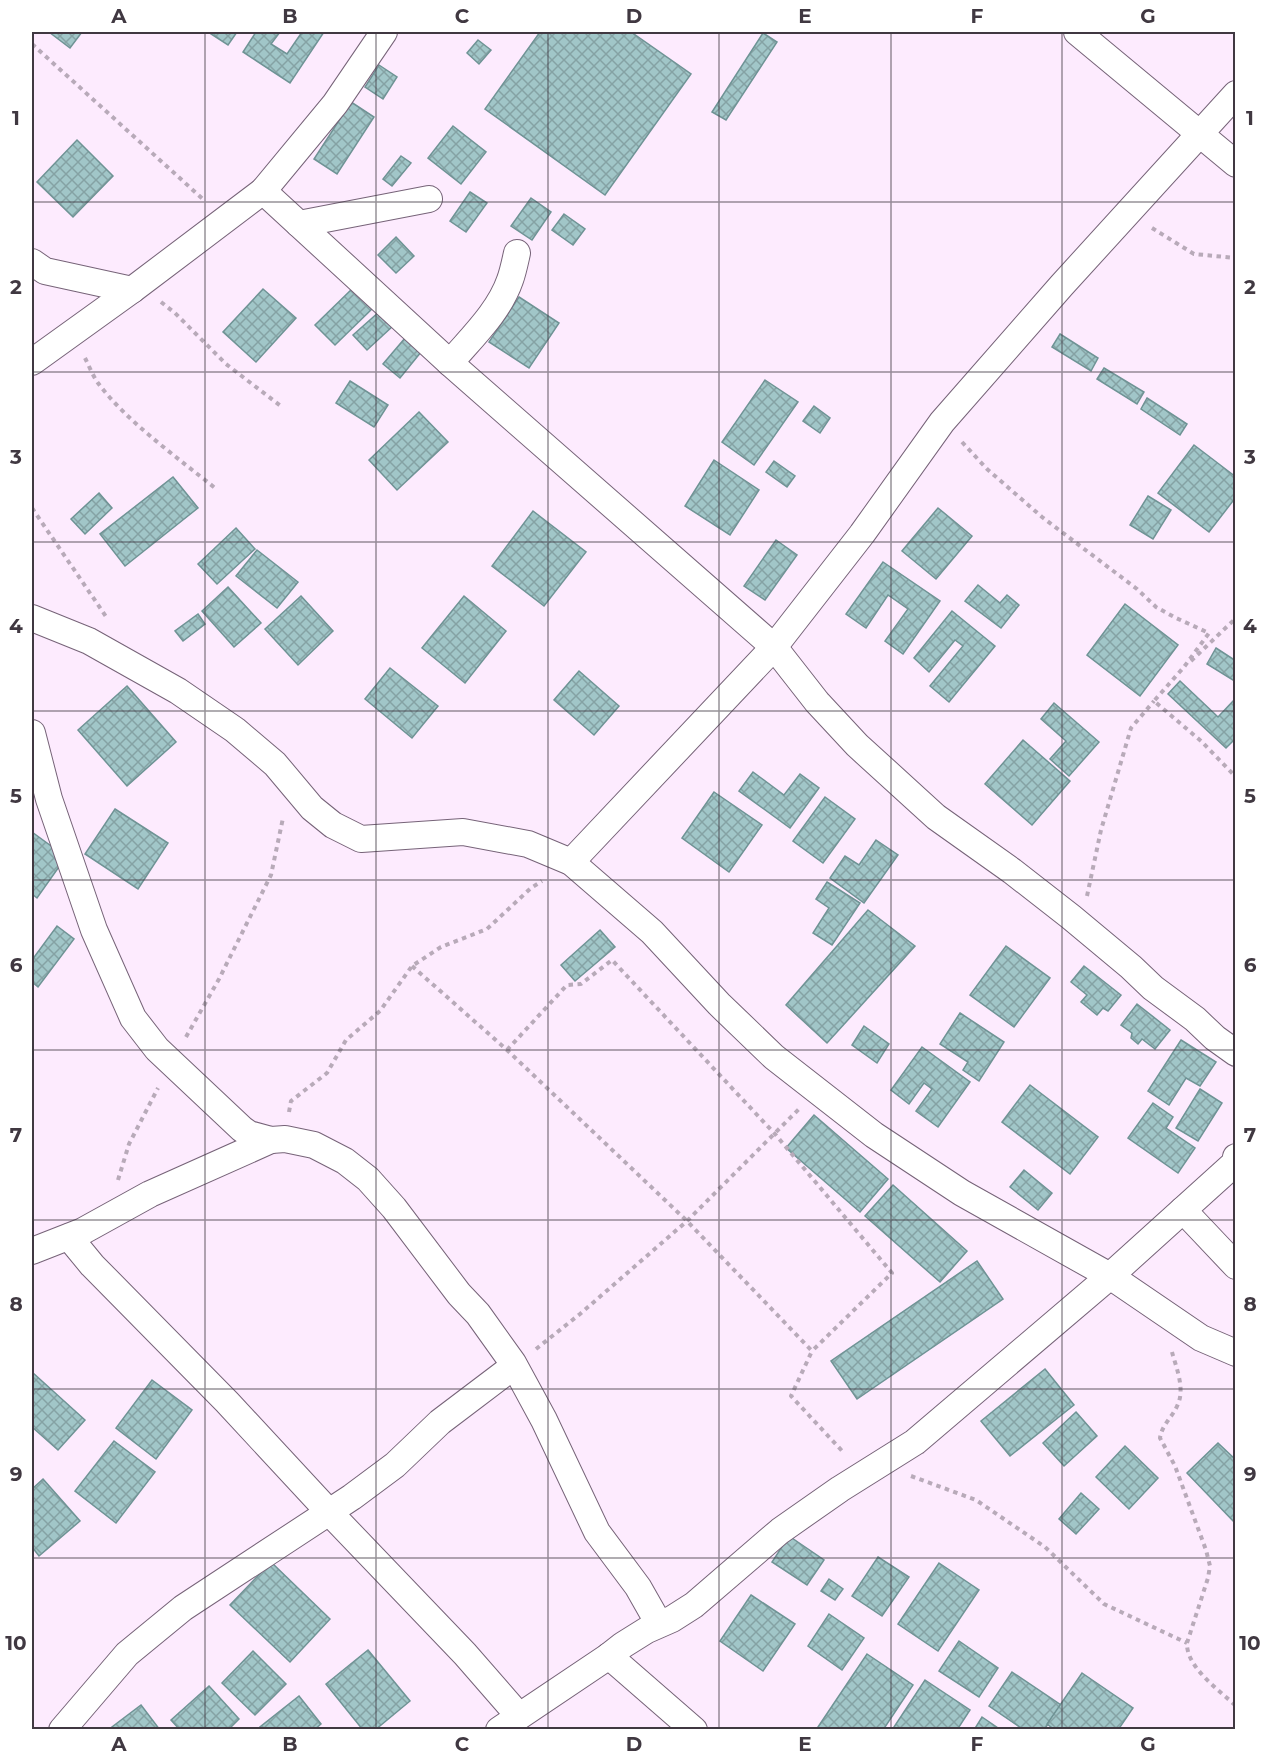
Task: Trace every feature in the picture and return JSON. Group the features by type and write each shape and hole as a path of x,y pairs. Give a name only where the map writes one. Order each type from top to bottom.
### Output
{"street":[{"path":"32,362 263,191 335,104 384,32"},
{"path":"1077,32 1236,164"},
{"path":"571,862 774,647 862,534 942,422 1236,94"},
{"path":"263,191 450,363 774,647 817,702 857,745 936,817 1012,871 1082,926 1153,988 1236,1053"},
{"path":"299,224 429,199"},
{"path":"450,363 491,315 506,291 517,253"},
{"path":"32,262 45,271 136,287"},
{"path":"32,618 89,641 178,691 235,730 275,764 312,808 333,825 361,839 463,832 528,844 571,862 652,932 719,1004 774,1057 874,1135 962,1193 1110,1276 1201,1338 1236,1353"},
{"path":"32,733 49,799 94,930 134,1018 157,1049 242,1129 249,1134 314,1145 345,1161 368,1179 394,1208 459,1294 478,1314 514,1366 544,1420 597,1532 638,1587 659,1624"},
{"path":"32,1251 69,1237 150,1194 278,1140"},
{"path":"69,1237 92,1264 227,1402 465,1654 509,1723 623,1645 694,1605 780,1531 915,1442 1110,1276 1235,1163 1236,1157"},
{"path":"1183,1210 1236,1266"},
{"path":"62,1730 127,1654 174,1614 329,1512 395,1465 440,1422 514,1366"},
{"path":"609,1656 694,1730"}],"path":[{"path":"32,44 137,138 180,180 226,219"},
{"path":"1129,212 1194,254 1236,258"},
{"path":"136,287 175,313 226,364 282,407"},
{"path":"72,333 97,382 114,402 215,488"},
{"path":"942,422 987,470 1042,516 1137,589 1156,607 1209,633 1184,668"},
{"path":"32,508 112,624"},
{"path":"1082,926 1101,830 1131,728 1184,668 1236,618"},
{"path":"1154,701 1201,741 1236,777"},
{"path":"106,1218 129,1144 171,1062 219,979 271,875 288,794 286,778"},
{"path":"278,1140 291,1101 327,1073 346,1040 380,1011 412,966 441,947 487,929 531,888 571,862"},
{"path":"507,1050 567,985 581,984 612,960 775,1134 892,1273 812,1351 791,1396 864,1474"},
{"path":"412,966 507,1050 687,1221 812,1351"},
{"path":"514,1366 580,1314 687,1221 816,1091"},
{"path":"1164,1313 1169,1343 1180,1382 1180,1395 1178,1404 1164,1425 1161,1438 1175,1466 1210,1566 1187,1649 1197,1669 1236,1706"},
{"path":"908,1474 976,1500 1045,1547 1104,1604 1187,1643"}],"building":[{"path":"49,32 82,32 70,48"},
{"path":"208,32 237,32 228,45"},
{"path":"256,32 280,32 271,44 287,54 302,32 324,32 290,83 243,52"},
{"path":"540,32 631,32 691,74 605,195 485,109"},
{"path":"763,33 777,42 726,120 712,112"},
{"path":"478,40 491,50 479,64 467,53"},
{"path":"379,65 397,77 383,99 365,87"},
{"path":"351,102 374,117 337,174 314,159"},
{"path":"453,126 486,152 461,184 428,158"},
{"path":"77,140 113,176 73,217 37,182"},
{"path":"401,156 411,163 392,186 383,179"},
{"path":"470,192 487,203 466,232 450,221"},
{"path":"531,198 551,212 532,240 511,226"},
{"path":"564,214 585,229 573,245 552,230"},
{"path":"396,237 414,256 396,273 378,255"},
{"path":"355,286 375,306 335,345 315,325"},
{"path":"263,289 296,318 256,362 223,332"},
{"path":"519,297 559,323 529,368 489,342"},
{"path":"380,311 393,326 367,350 353,335"},
{"path":"1060,334 1098,358 1091,371 1052,347"},
{"path":"405,338 421,352 400,378 383,364"},
{"path":"1104,368 1144,392 1137,404 1097,379"},
{"path":"765,380 798,402 754,465 722,442"},
{"path":"350,381 388,405 374,427 336,403"},
{"path":"1147,398 1187,424 1180,435 1141,409"},
{"path":"814,406 830,418 820,433 803,421"},
{"path":"419,412 448,442 397,490 369,460"},
{"path":"1194,445 1236,477 1236,497 1209,532 1158,493"},
{"path":"714,460 759,490 730,535 685,506"},
{"path":"774,461 795,476 787,487 766,472"},
{"path":"173,477 198,508 125,566 100,534"},
{"path":"99,493 112,508 85,534 71,519"},
{"path":"1148,496 1171,510 1153,539 1130,525"},
{"path":"938,508 972,536 936,579 902,551"},
{"path":"533,511 586,552 544,606 492,566"},
{"path":"236,528 255,549 217,584 198,564"},
{"path":"776,540 797,555 765,600 744,586"},
{"path":"257,550 298,582 277,608 236,576"},
{"path":"883,562 940,601 903,654 885,641 908,609 888,595 866,628 846,614"},
{"path":"978,585 1000,603 1007,595 1019,605 1001,628 965,601"},
{"path":"228,587 261,623 234,647 202,611"},
{"path":"301,596 333,631 298,665 265,629"},
{"path":"464,596 506,631 465,683 422,648"},
{"path":"1125,604 1178,645 1140,696 1087,655"},
{"path":"952,611 995,646 949,702 930,686 963,646 955,640 929,672 914,658"},
{"path":"198,614 205,624 183,641 175,631"},
{"path":"1216,648 1236,661 1236,682 1207,664"},
{"path":"390,668 438,706 412,738 365,699"},
{"path":"579,671 619,706 594,735 554,700"},
{"path":"1180,681 1218,717 1236,698 1236,738 1226,748 1168,694"},
{"path":"127,686 176,742 127,786 78,730"},
{"path":"1054,703 1099,742 1069,776 1050,759 1066,741 1041,719"},
{"path":"1023,740 1070,781 1032,825 985,784"},
{"path":"753,772 784,795 800,774 819,788 790,828 739,791"},
{"path":"714,792 762,825 729,872 682,838"},
{"path":"825,797 855,819 823,863 793,841"},
{"path":"115,809 168,843 138,889 85,854"},
{"path":"32,832 66,857 37,898 32,894"},
{"path":"876,840 898,855 864,903 830,878 845,856 859,865"},
{"path":"827,882 860,903 832,945 813,933 829,908 816,899"},
{"path":"868,910 915,946 827,1043 786,1005"},
{"path":"57,926 74,939 38,987 32,982 32,960"},
{"path":"600,930 615,947 575,981 561,965"},
{"path":"1006,946 1050,978 1014,1027 970,995"},
{"path":"1084,966 1121,995 1108,1011 1103,1008 1097,1015 1081,1002 1087,995 1071,982"},
{"path":"1137,1004 1170,1030 1155,1049 1142,1039 1138,1044 1131,1038 1132,1033 1121,1025"},
{"path":"960,1013 1004,1042 979,1081 963,1070 968,1062 940,1044"},
{"path":"864,1026 889,1044 877,1063 852,1045"},
{"path":"1181,1040 1216,1062 1200,1086 1186,1078 1169,1105 1148,1091"},
{"path":"922,1047 970,1082 938,1127 916,1111 932,1089 924,1083 909,1104 891,1090"},
{"path":"1030,1085 1098,1137 1070,1174 1002,1122"},
{"path":"1200,1089 1222,1103 1198,1141 1176,1128"},
{"path":"1153,1103 1173,1117 1166,1128 1195,1148 1178,1173 1128,1138"},
{"path":"814,1115 888,1179 860,1212 786,1148"},
{"path":"1024,1170 1052,1193 1038,1210 1010,1187"},
{"path":"893,1185 967,1251 940,1282 865,1216"},
{"path":"977,1261 1003,1299 857,1399 831,1361"},
{"path":"1045,1369 1074,1405 1010,1456 981,1421"},
{"path":"32,1372 85,1420 58,1450 32,1427"},
{"path":"152,1380 192,1410 156,1459 116,1428"},
{"path":"1076,1412 1097,1436 1064,1466 1043,1443"},
{"path":"114,1441 155,1472 116,1523 75,1491"},
{"path":"1218,1443 1236,1460 1236,1520 1234,1522 1187,1473"},
{"path":"1125,1446 1158,1478 1129,1509 1096,1477"},
{"path":"43,1479 80,1521 39,1556 32,1547 32,1489"},
{"path":"1081,1493 1099,1509 1076,1534 1059,1519"},
{"path":"789,1536 824,1560 807,1585 772,1562"},
{"path":"878,1557 909,1577 882,1616 852,1596"},
{"path":"271,1562 330,1619 290,1662 230,1605"},
{"path":"939,1563 979,1590 938,1651 898,1624"},
{"path":"829,1579 843,1589 835,1600 821,1591"},
{"path":"751,1595 795,1624 763,1671 720,1641"},
{"path":"829,1614 864,1638 842,1670 808,1646"},
{"path":"959,1641 998,1668 979,1697 939,1671"},
{"path":"368,1650 410,1701 375,1730 363,1730 326,1684"},
{"path":"253,1651 286,1684 255,1715 222,1683"},
{"path":"867,1654 913,1685 883,1730 821,1730 818,1727"},
{"path":"1012,1672 1061,1705 1044,1730 1024,1730 989,1706"},
{"path":"1082,1673 1133,1708 1118,1730 1055,1730 1047,1724"},
{"path":"925,1680 970,1710 957,1730 892,1730"},
{"path":"209,1686 239,1719 228,1730 180,1730 171,1720"},
{"path":"299,1696 321,1724 314,1730 262,1730 260,1727"},
{"path":"141,1705 160,1730 108,1730"},
{"path":"982,1717 1001,1730 974,1730"}]}
